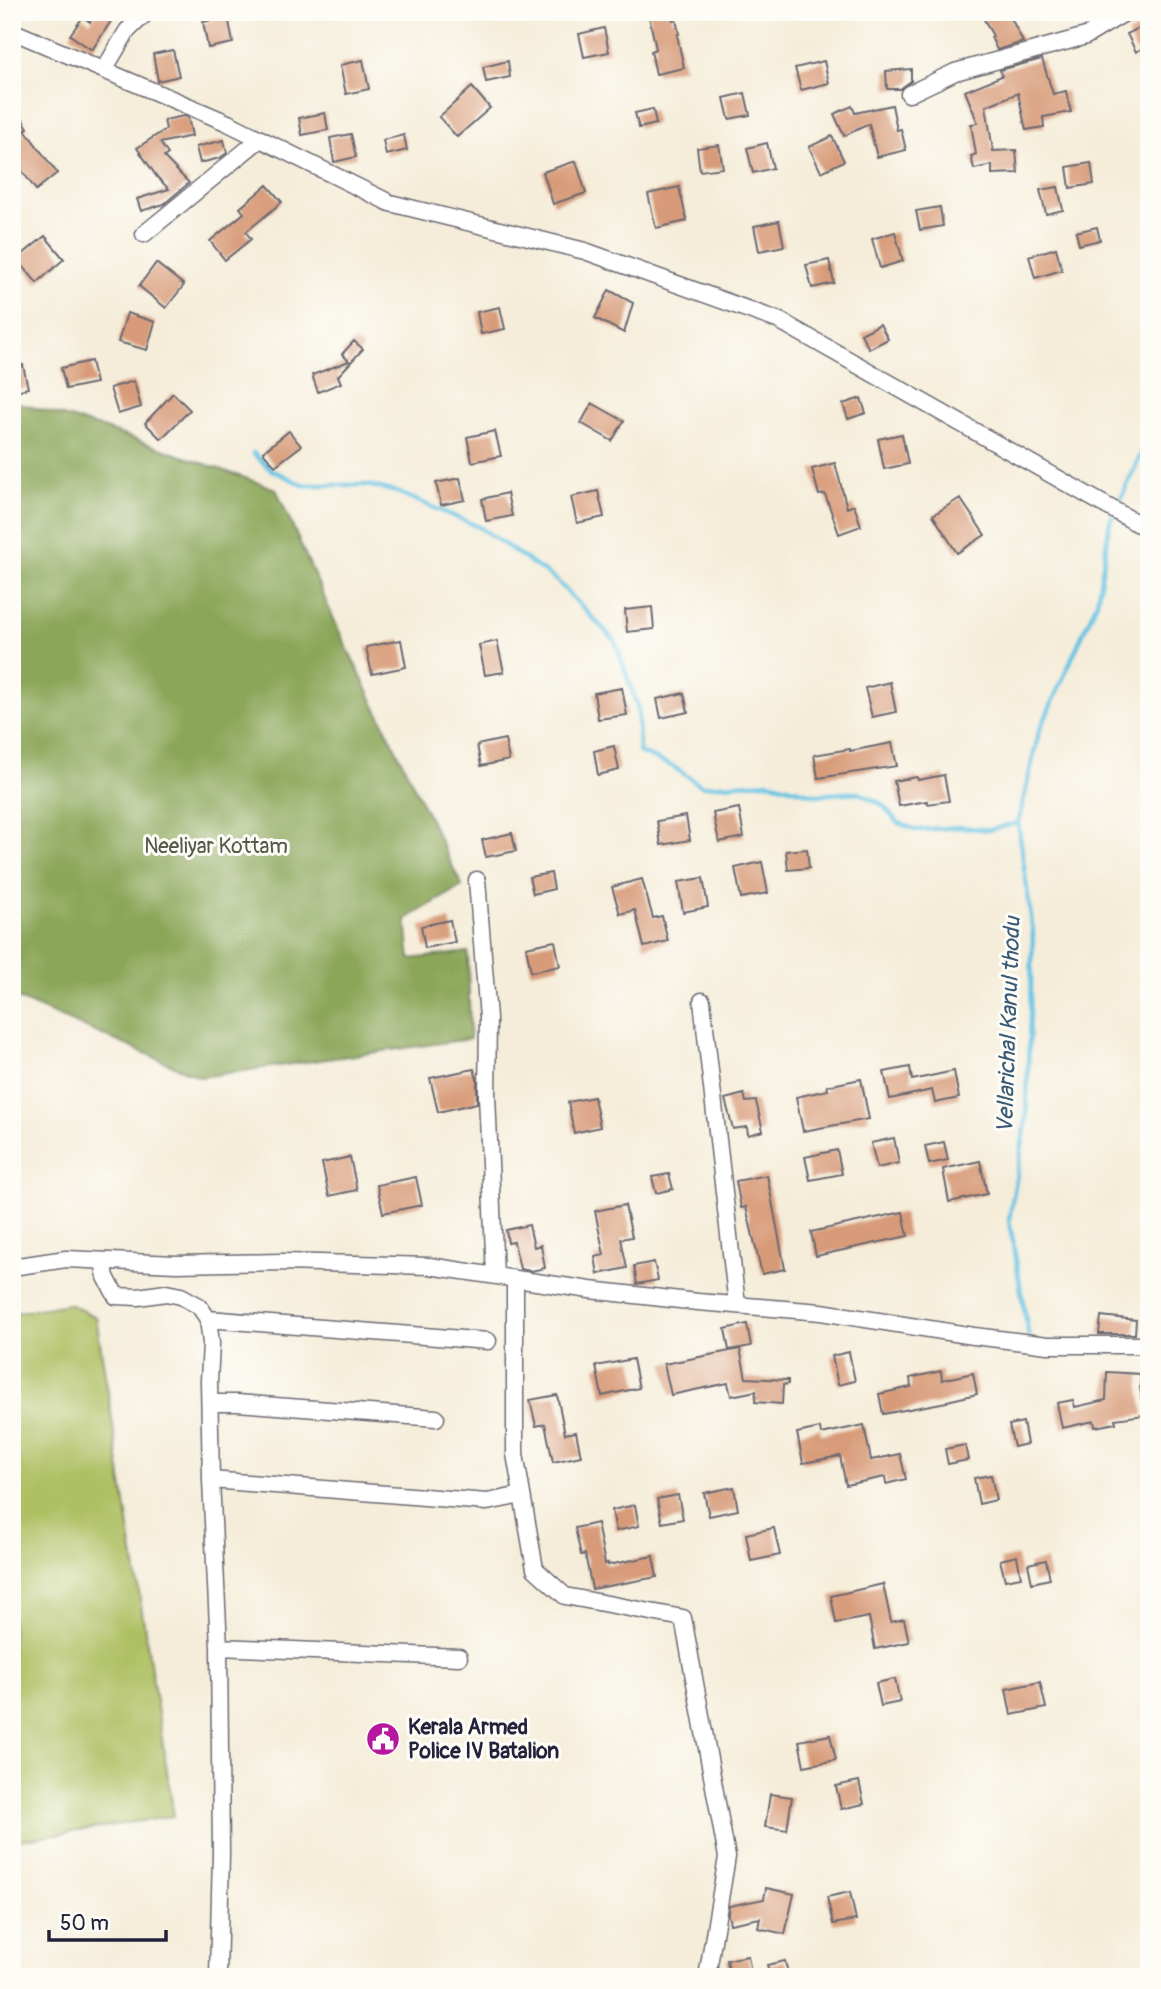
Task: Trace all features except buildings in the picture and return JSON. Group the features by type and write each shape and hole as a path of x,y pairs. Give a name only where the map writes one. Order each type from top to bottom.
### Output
{"street":[{"path":"100,69 127,31 147,12"},
{"path":"909,94 955,72 1086,36 1126,12"},
{"path":"12,31 228,123 390,203 585,251 780,321 1149,530"},
{"path":"144,234 260,139"},
{"path":"477,880 488,1018 487,1096 495,1276"},
{"path":"702,1001 737,1305"},
{"path":"12,1267 66,1259 176,1264 283,1262 429,1266 590,1290 821,1312 1048,1345 1149,1345"},
{"path":"103,1261 106,1277 116,1296 138,1297 166,1293 181,1296 199,1306 208,1320 211,1343 211,1480 219,1647 221,1853 218,1977"},
{"path":"515,1279 515,1454 535,1569 565,1596 683,1618 727,1857 707,1977"},
{"path":"208,1320 488,1341"},
{"path":"210,1403 436,1418"},
{"path":"211,1480 487,1502 522,1495"},
{"path":"219,1647 458,1657"}],"green space":[{"name":"Neeliyar Kottam","path":"12,401 100,427 276,489 340,633 462,886 406,919 410,959 468,952 470,1039 200,1077 12,996"},
{"path":"69,1304 96,1317 174,1816 12,1841 12,1313"}],"waterway":[{"name":"Vellarichal Kanul thodu","path":"1117,507 1149,442"},
{"path":"253,453 270,469 303,485 367,485 397,492 479,527 556,580 615,641 638,708 639,752 672,766 702,786 769,782 816,795 858,792 883,805 897,822 916,830 961,827 990,830 1018,823"},
{"name":"Vellarichal Kanul thodu","path":"1029,1337 1009,1220 1026,1122 1033,932 1018,823 1039,732 1097,602 1113,515"}],"place":[{"name":"Kerala Armed Police IV Batalion","path":"383,1739"}]}
